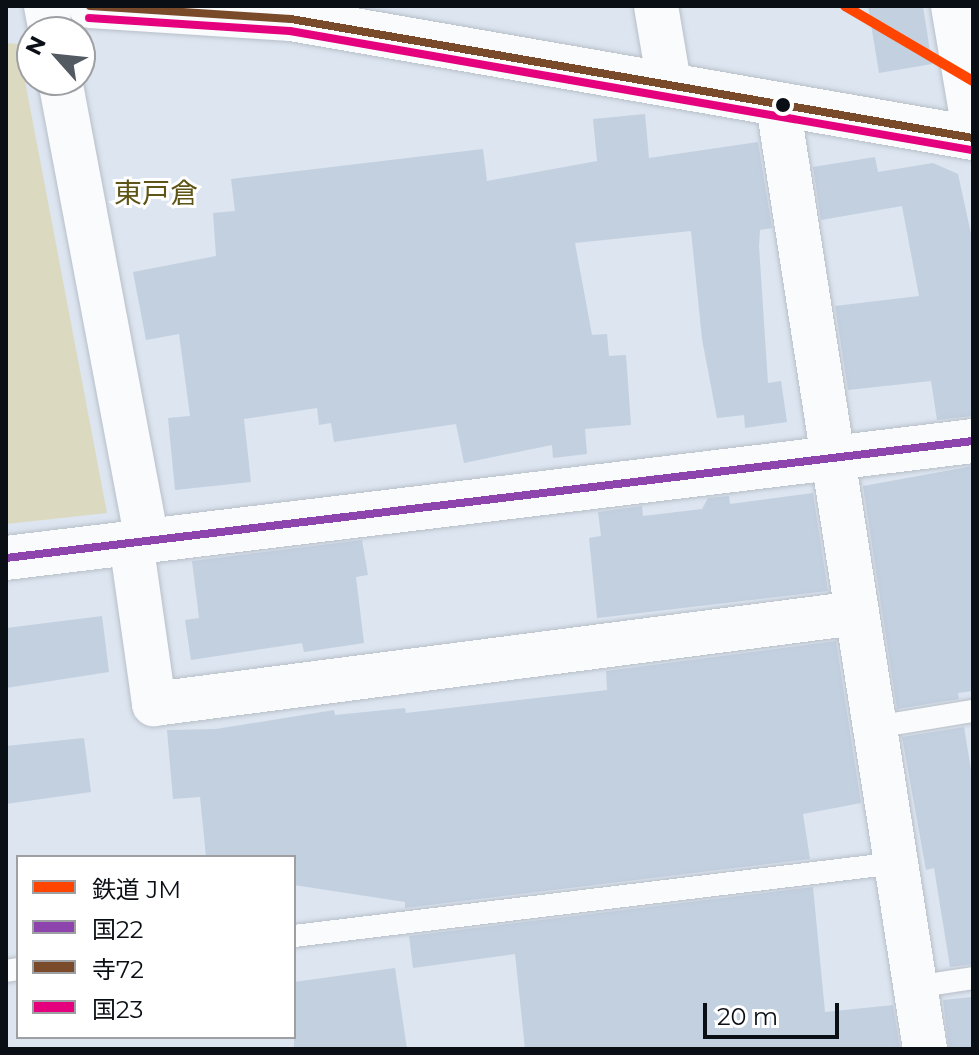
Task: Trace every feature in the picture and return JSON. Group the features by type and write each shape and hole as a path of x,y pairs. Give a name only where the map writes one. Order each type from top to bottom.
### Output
{"street":[{"path":"90,6 290,13 778,105 973,138"},
{"path":"656,6 669,83"},
{"path":"953,6 973,124"},
{"path":"63,96 139,541 154,704 857,613"},
{"path":"778,105 925,1049"},
{"path":"6,558 973,441"}],"lane":[{"path":"875,727 973,711"},
{"path":"296,936 896,863"},
{"path":"915,987 973,978"}],"green space":[{"path":"6,43 16,44 16,96 28,96 107,513 6,524"}],"building":[{"path":"868,6 923,6 932,64 879,73"},
{"path":"645,114 649,158 758,142 772,228 760,230 759,246 768,383 781,381 787,422 745,428 744,415 717,418 702,339 691,231 575,243 592,335 607,334 609,356 626,355 631,425 585,429 587,454 553,458 552,445 464,463 456,424 334,442 331,423 319,425 317,408 244,419 251,482 175,490 168,418 190,416 179,334 146,340 133,272 216,256 213,213 235,211 231,179 483,149 487,181 597,161 593,119"},
{"path":"875,157 878,172 933,163 958,174 973,243 973,416 937,420 931,381 848,390 835,306 919,296 902,206 821,220 813,167"},
{"path":"973,466 973,691 958,693 959,699 897,709 863,486"},
{"path":"813,493 828,591 597,618 589,538 601,536 598,512 642,506 643,516 702,509 708,498 729,496 730,504"},
{"path":"362,540 368,575 356,577 364,643 304,652 302,643 191,660 185,620 199,618 192,561"},
{"path":"102,616 109,672 6,688 6,628"},
{"path":"836,641 861,803 803,814 810,859 405,908 405,902 296,885 296,855 206,855 200,797 173,799 167,730 216,729 334,710 335,715 405,708 406,713 607,690 606,671"},
{"path":"964,727 973,782 973,964 950,967 934,868 926,870 902,737"},
{"path":"84,738 91,792 6,804 6,746"},
{"path":"813,887 825,1012 893,1005 900,1049 525,1049 515,954 413,968 409,936"},
{"path":"395,968 407,1049 294,1049 296,982"},
{"path":"973,997 973,1049 949,1049 943,1000"}],"rail line":[{"name":"JM","path":"845,6 973,81"}],"transit line":[{"name":"寺72","path":"90,6 291,19 973,138"},
{"name":"国23","path":"96,18 290,31 971,150"},
{"name":"国22","path":"6,558 973,441"}],"district":[{"name":"東戸倉","path":"156,193"}]}
